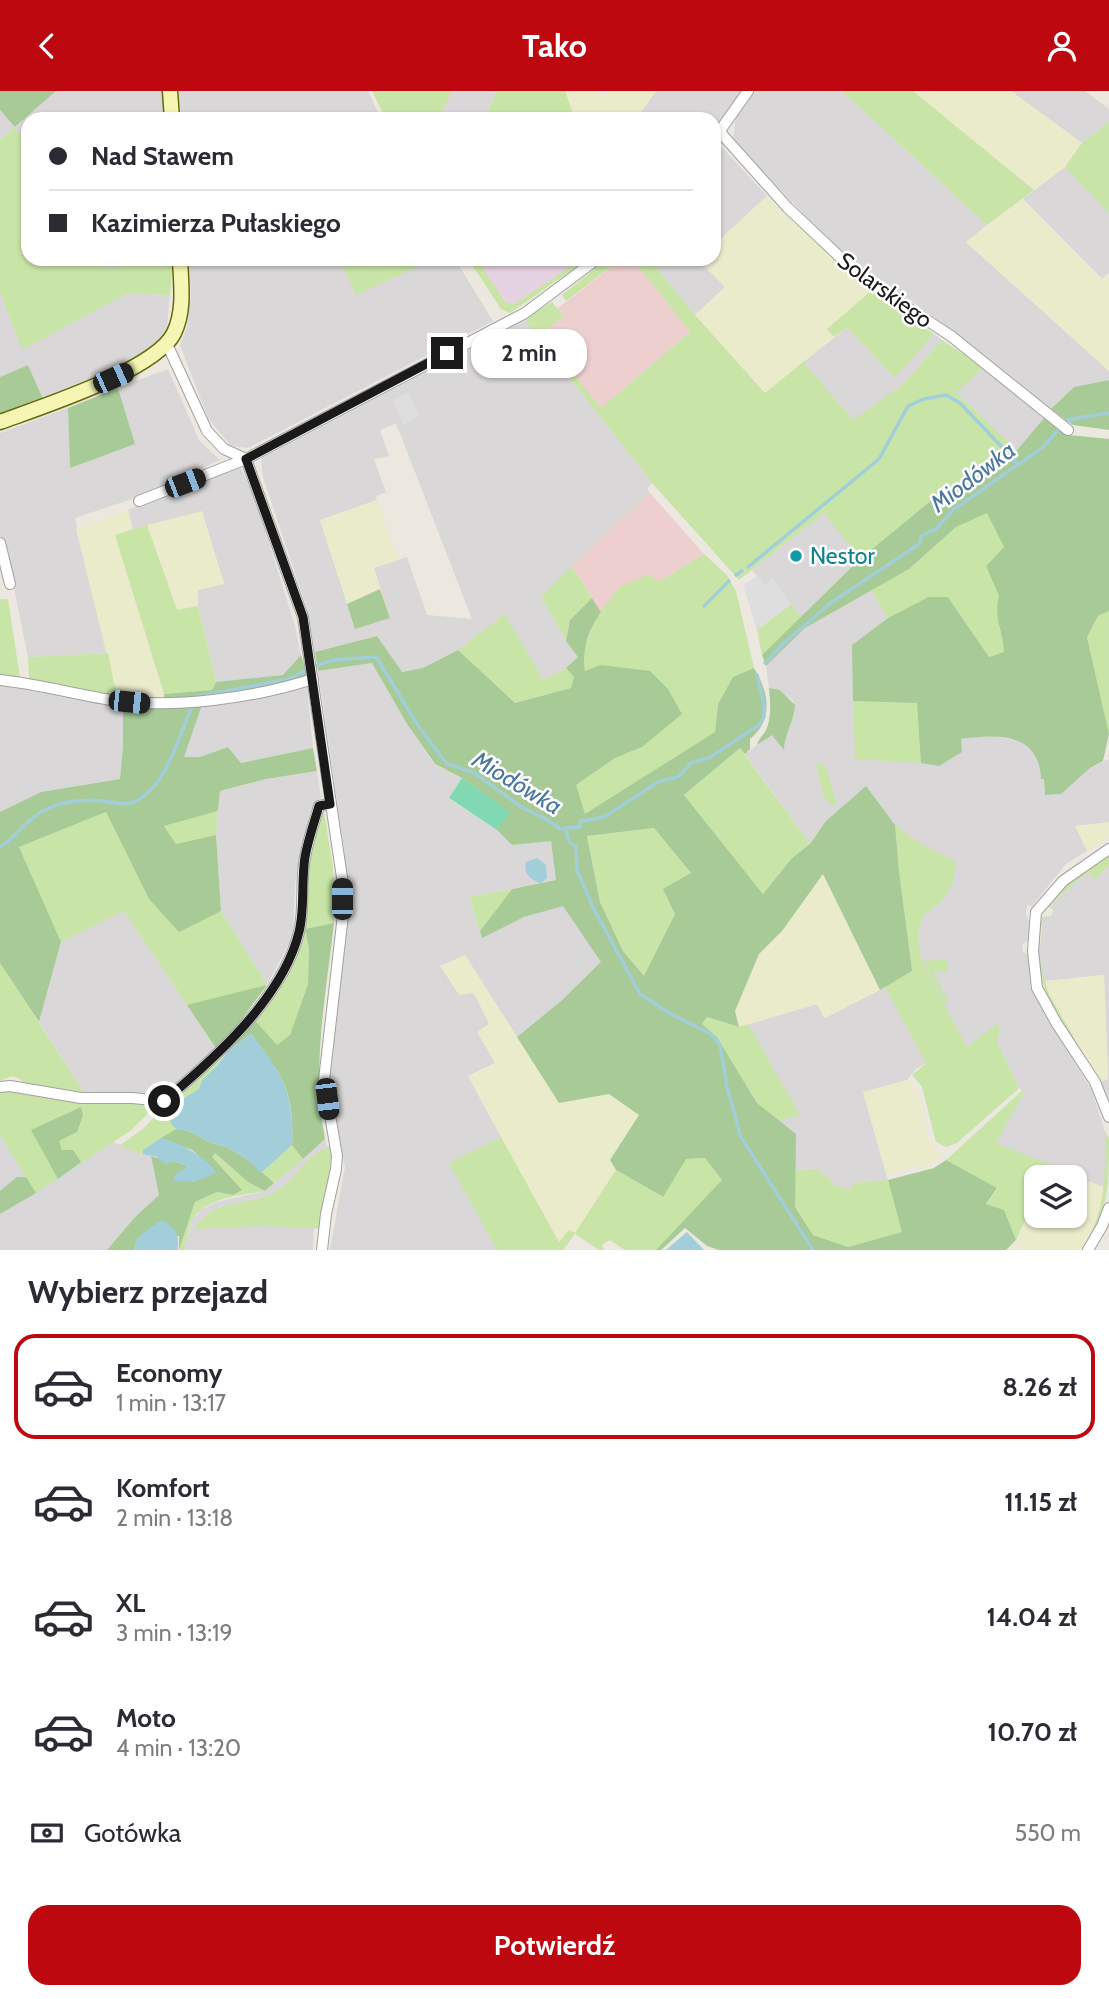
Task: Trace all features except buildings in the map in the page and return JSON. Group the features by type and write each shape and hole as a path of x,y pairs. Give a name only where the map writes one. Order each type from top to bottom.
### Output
{"main road":[{"path":"170,91 172,112"},
{"path":"0,422 136,368 154,356 167,344 177,328 181,310 180,266"}],"street":[{"path":"721,129 748,91"},
{"name":"Solarskiego","path":"721,139 861,277 951,336 1068,430"},
{"path":"139,501 246,459 525,313 588,266"},
{"path":"167,344 207,432 224,449 246,459 303,617 342,884 342,915 324,1080 337,1156 322,1250"},
{"path":"0,543 10,584"},
{"path":"0,680 24,682 111,700 177,704 284,689 313,679"},
{"path":"0,1087 10,1086 81,1098 164,1101 230,1043 275,985 288,963 300,927 305,858 319,806 330,804"},
{"path":"1109,849 1063,881 1036,912 1033,951 1037,988 1095,1082 1109,1117"},
{"path":"1088,1250 1109,1208"}],"shaded area":[{"path":"56,91 162,91 164,112 33,112"},
{"path":"179,91 368,91 378,112 180,112"},
{"path":"452,91 497,91 487,112 442,112"},
{"path":"656,91 743,91 721,119 721,112 641,112"},
{"path":"755,91 842,91 987,225 966,242 1109,371 1109,380 1074,387 1051,409 960,336 913,302 867,274 838,250 733,140 736,116"},
{"path":"1011,91 1085,91 1109,109 1109,122 1082,143"},
{"path":"0,110 16,127 21,122 21,136 15,127 0,140"},
{"path":"721,146 767,196 721,239"},
{"path":"1065,167 1109,213 1109,273 1102,279 1023,199"},
{"path":"189,266 459,266 493,321 248,448 231,446 208,418 180,345 187,327 191,294"},
{"path":"481,266 571,266 514,304 505,303"},
{"path":"613,266 638,266 690,332 600,409 541,334 564,316 558,308"},
{"path":"655,266 706,266 725,287 695,315"},
{"path":"0,292 23,349 128,293 170,295 166,338 138,358 43,399 28,365 0,377"},
{"path":"524,319 652,483 647,489 650,493 541,596 566,641 579,657 566,668 543,680 504,615 458,650 423,668 401,672 377,636 315,652 308,612 263,477 261,458","holes":["396,423 472,619 427,615 407,557 374,568 390,618 355,628 320,520 377,500 376,496 386,492 374,459 389,456 380,430"]},
{"path":"847,328 895,378 934,334 942,340 902,385 853,421 803,362"},
{"path":"983,367 1045,417 1017,450 955,393"},
{"path":"168,369 199,440 220,460 141,496 75,518 108,653 28,657 0,534 0,433 68,408 70,467 135,444 118,388"},
{"path":"408,392 419,416 403,425 393,400"},
{"path":"240,466 256,501 295,626 301,655 284,675 216,682 198,606 197,590 224,583 202,512 133,529 128,510"},
{"path":"650,493 704,554 660,581 620,586 601,612 572,566"},
{"path":"824,512 860,559 801,618 772,579 765,585 752,570"},
{"path":"757,576 765,585 772,579 791,604 757,630 743,585"},
{"path":"871,590 888,618 852,645 961,739 990,735 1022,742 1033,750 1041,778 1044,778 1045,795 1061,794 1090,768 1109,759 1109,837 1066,864 1032,906 1027,905 1029,939 1022,945 1023,952 1029,955 1030,987 1091,1089 1105,1132 1105,1188 1087,1181 1087,1165 1049,1165 995,1143 1024,1092 1019,1088 997,1041 1000,1029 967,1048 926,1063 916,1069 907,1080 863,1092 888,1180 853,1183 850,1191 833,1185 815,1171 817,1168 794,1171 796,1134 757,1103 739,1027 817,1004 825,1018 912,971 825,821 810,844 745,754 772,734 784,748 795,714 793,701 780,690 769,688 766,666 805,628"},
{"path":"372,663 434,764 462,778 449,799 497,830 512,845 551,840 556,880 469,897 482,937 524,917 563,905 602,962 561,1001 517,1037 465,955 473,992 490,1024 495,1063 468,1076 501,1137 450,1163 497,1250 330,1250 345,1167 329,1078 349,900 318,671"},
{"path":"0,684 123,705 120,779 41,792 0,812"},
{"path":"307,688 313,748 241,763 228,747 200,757 184,757 202,705"},
{"path":"317,771 321,797 310,811 295,883 293,936 267,985 221,911 216,835 220,791 266,779"},
{"path":"1109,865 1109,1102 1100,1082 1108,1078 1104,975 1045,981 1039,959 1043,918 1050,918 1054,911 1050,905 1089,871 1094,880"},
{"path":"124,911 218,1051 164,1093 84,1092 39,1022 61,942"},
{"path":"0,1090 58,1178 113,1142 151,1156 159,1195 135,1217 107,1250 0,1250"},
{"path":"325,1139 330,1147 330,1180 319,1228 314,1229 313,1250 184,1250 192,1220 201,1210 216,1202 265,1191"}],"green space":[{"path":"0,91 56,91 32,112 21,112 21,122 15,127 0,110"},
{"path":"372,91 452,91 442,112 382,112"},
{"path":"497,91 565,91 572,112 487,112"},
{"path":"565,91 594,91 604,97 608,91 656,91 641,112 572,112"},
{"path":"842,91 913,91 1034,190 987,225"},
{"path":"913,91 1011,91 1082,143 1065,167 1034,190"},
{"path":"1109,122 1109,213 1065,167 1082,143"},
{"path":"15,127 21,136 21,266 172,266 170,295 128,293 22,350 0,292 0,140"},
{"path":"767,196 871,291 828,329 834,337 766,393 695,315 725,287 704,266 721,266 721,239"},
{"path":"1023,199 1102,279 1109,273 1109,371 966,242"},
{"path":"343,266 419,266 356,295"},
{"path":"473,266 482,266 505,302 514,304 571,266 578,266 510,313 501,309"},
{"path":"598,266 612,266 566,301 562,295"},
{"path":"638,266 655,266 765,393 803,362 853,420 902,385 942,340 983,367 956,393 1017,450 980,471 975,486 934,498 860,559 824,513 739,580 652,483 524,319 552,302 564,316 541,334 601,408 690,332"},
{"path":"871,291 934,334 895,378 847,328 834,337 827,329"},
{"path":"28,365 43,399 0,415 0,377"},
{"path":"1109,380 1109,430 1073,425 1051,409 1074,387"},
{"path":"118,388 135,444 70,468 68,408"},
{"path":"1045,417 1069,435 1109,439 1109,611 1098,616 1087,637 1109,734 1103,761 1090,768 1061,794 1045,795 1044,779 1041,779 1033,752 1014,739 961,739 962,752 939,766 921,763 917,703 853,701 852,645 888,618 928,597 948,597 989,657 1004,652 998,618 999,596 986,566 1004,547 987,513 956,527 909,569 805,628 766,666 762,655 860,559 934,498 975,486 979,471 1017,450"},
{"path":"377,500 398,560 374,568 380,589 347,604 320,520"},
{"path":"128,510 133,529 115,535 165,700 117,697 76,529"},
{"path":"202,511 224,584 198,590 198,606 177,611 147,525"},
{"path":"987,512 1004,547 986,566 999,596 998,618 1004,652 989,657 948,597 928,597 888,618 871,590 909,569 956,527"},
{"path":"147,525 177,610 198,606 216,682 212,690 164,694 115,535"},
{"path":"704,554 727,575 736,591 754,668 733,677 718,704 715,732 585,815 575,785 615,758 642,747 585,672 582,657 595,619 620,586 648,575 660,581"},
{"path":"572,566 592,598 570,620 566,641 541,596"},
{"path":"380,589 390,618 355,629 347,604"},
{"path":"592,598 601,612 587,640 585,671 601,665 650,671 668,689 682,714 642,747 615,758 576,785 585,814 715,732 718,704 733,677 754,668 763,687 767,705 763,723 750,739 750,749 745,754 740,748 684,795 763,894 792,858 810,844 825,822 866,786 895,825 912,971 880,990 823,874 782,931 759,954 735,1011 739,1027 707,1017 702,1024 717,1037 757,1103 796,1134 795,1207 813,1235 848,1247 902,1232 888,1180 934,1168 946,1160 997,1188 986,1204 1004,1210 1016,1240 1006,1250 719,1250 707,1246 685,1228 661,1250 656,1250 722,1180 705,1158 686,1159 663,1197 616,1170 610,1160 639,1115 609,1094 559,1103 517,1037 561,1001 601,962 563,906 524,917 482,938 480,931 512,889 556,880 551,841 512,845 497,830 509,812 462,778 435,764 407,724 372,663 318,671 315,652 377,636 402,672 423,668 458,650 515,703 571,688 574,677 566,668 578,657 566,641 570,620","holes":["654,828 691,873 663,889 675,914 644,976 623,951 600,902 587,836"]},
{"path":"0,599 8,599 20,678 0,676"},
{"path":"791,604 801,618 762,655 757,630"},
{"path":"1109,611 1109,734 1087,637 1098,616"},
{"path":"505,614 543,680 566,668 574,677 571,688 515,703 458,650"},
{"path":"108,653 117,697 29,679 28,657"},
{"path":"301,655 308,677 294,684 179,701 165,700 164,694 212,690 216,682 283,675"},
{"path":"769,688 780,690 795,705 784,750 772,735 757,745 769,720"},
{"path":"853,701 918,703 921,763 855,759"},
{"path":"123,705 202,705 184,757 200,757 228,747 241,763 313,748 317,771 266,779 220,791 218,811 164,826 176,844 216,835 221,911 179,932 149,899 106,812 19,847 61,942 39,1022 0,963 0,812 41,792 120,779"},
{"path":"740,748 810,844 792,858 763,894 684,795"},
{"path":"816,763 823,764 837,804 832,806 823,796"},
{"path":"462,778 510,812 497,830 449,798"},
{"path":"218,811 216,835 176,844 164,826"},
{"path":"320,811 324,812 333,867 334,923 305,929 307,876"},
{"path":"106,812 149,899 179,931 221,911 267,985 218,1051 124,911 61,942 19,847"},
{"path":"1109,822 1109,837 1087,851 1075,826"},
{"path":"895,825 918,842 956,862 947,894 938,905 923,915 918,934 921,960 967,1047 997,1024 1000,1029 997,1041 1019,1088 957,1143 946,1147 936,1142 922,1087 912,1075 926,1063 885,987 912,970"},
{"path":"654,828 691,873 675,914 644,977 623,951 600,902 587,836"},
{"path":"1109,854 1109,865 1094,880 1089,871 1052,903 1054,910 1047,906 1067,884"},
{"path":"823,874 880,990 824,1018 817,1004 739,1027 735,1012 759,954 782,931"},
{"path":"512,889 480,931 469,897"},
{"path":"1051,916 1043,918 1040,939 1041,965 1049,994 1101,1085 1061,1026 1044,987 1039,966 1038,943 1041,917"},
{"path":"334,923 320,1058 319,1085 325,1139 303,1159 292,1145 289,1097 271,1061 251,1034 228,1051 253,1018 277,1045 290,1035 308,984 309,949 305,929"},
{"path":"305,929 309,949 308,984 290,1035 277,1046 253,1018 278,989 297,954"},
{"path":"465,955 559,1103 609,1094 639,1115 610,1160 616,1170 575,1234 559,1243 468,1076 495,1063 477,1032 489,1024 474,993 459,995 440,966"},
{"path":"947,959 948,971 933,972 949,1002 946,1004 923,961"},
{"path":"0,963 84,1092 25,1084 13,1077 0,1081"},
{"path":"1104,975 1108,1079 1100,1082 1049,994 1045,981"},
{"path":"267,985 218,1051 187,1005"},
{"path":"707,1017 739,1027 748,1024 800,1115 779,1121 757,1103 717,1037 702,1024"},
{"path":"238,1036 217,1066 202,1080 199,1089 184,1098 171,1124 176,1129 143,1150 143,1154 119,1146 144,1128 166,1104 214,1063"},
{"path":"907,1080 913,1082 917,1090 931,1146 943,1156 934,1163 886,1174 863,1092"},
{"path":"0,1090 156,1106 130,1131 36,1193 0,1135"},
{"path":"1023,1090 996,1143 1049,1164 1024,1165 1024,1222 1016,1240 1004,1210 986,1205 997,1189 946,1160"},
{"path":"81,1107 83,1115 77,1132 59,1141 62,1150 73,1150 81,1162 58,1179 31,1130"},
{"path":"176,1129 189,1131 209,1142 227,1147 247,1159 274,1183 265,1191 248,1182 215,1153 212,1157 242,1190 233,1195 217,1192 195,1202 179,1250 179,1236 138,1237 134,1250 107,1250 135,1217 159,1195 151,1156 166,1164 172,1161 186,1165 186,1168 204,1160 192,1150 161,1138"},
{"path":"1105,1132 1109,1138 1106,1196 1098,1220 1082,1250 1096,1221 1103,1193"},
{"path":"501,1137 559,1242 569,1230 575,1233 616,1170 662,1197 685,1159 705,1158 723,1181 656,1250 625,1250 610,1240 602,1245 604,1250 599,1250 575,1234 563,1250 497,1250 449,1163"},
{"path":"292,1145 303,1159 274,1183 261,1173"},
{"path":"330,1147 331,1177 319,1228 256,1226 195,1229 202,1219 219,1208 261,1198 280,1190 314,1155"},
{"path":"215,1153 248,1182 265,1191 223,1199 204,1208 196,1214 191,1223 184,1250 179,1250 195,1202 217,1192 233,1195 211,1156"},
{"path":"819,1168 816,1171 828,1177 833,1185 850,1190 852,1183 888,1180 903,1232 848,1247 813,1235 795,1207 794,1171"},
{"path":"17,1177 26,1177 36,1193 0,1214 0,1191"},
{"path":"1087,1180 1105,1188 1093,1232 1082,1250 1020,1250 1016,1240 1024,1222 1024,1228 1087,1228"}],"water":[{"path":"537,858 546,865 547,878 541,883 531,878 526,869 526,862"},
{"path":"251,1034 278,1073 289,1098 291,1112 292,1145 261,1173 247,1159 227,1147 209,1142 189,1131 176,1129 171,1124 170,1115 184,1098 199,1089 202,1080 228,1051"},
{"path":"161,1138 200,1156 216,1173 194,1182 174,1181 175,1174 186,1168 186,1165 172,1161 166,1165 157,1157 143,1154 143,1150"},
{"path":"161,1220 176,1232 178,1250 134,1250 138,1237"},
{"path":"687,1232 704,1250 666,1250"}],"waterway":[{"path":"748,567 879,459 908,406 924,399 946,395 960,403 1017,463"},
{"name":"Miodówka","path":"765,663 832,602 920,543 921,536 936,529 953,510 1042,448 1067,420 1109,413"},
{"path":"736,575 742,571"},
{"path":"704,606 729,581"},
{"name":"Miodówka","path":"316,666 333,660 376,657 419,727 446,763 474,773 523,808 560,829 579,827 581,821 604,817 660,781 678,777 691,763 709,758 759,725 764,717 764,704 757,675"},
{"name":"Miodówka","path":"196,697 288,679 307,670"},
{"name":"Miodówka","path":"0,847 36,816 57,805 83,800 125,804 138,800 150,791 167,766 191,709"},
{"path":"565,828 569,841 576,847 577,870 594,909 640,994 669,1013 711,1034 720,1045 727,1087 741,1137 813,1250"}],"place":[{"name":"Nestor","path":"796,556"}],"route":[{"path":"164,1101 230,1043 275,985 288,963 300,927 305,858 319,806 330,804 303,617 246,459 447,353"}]}
